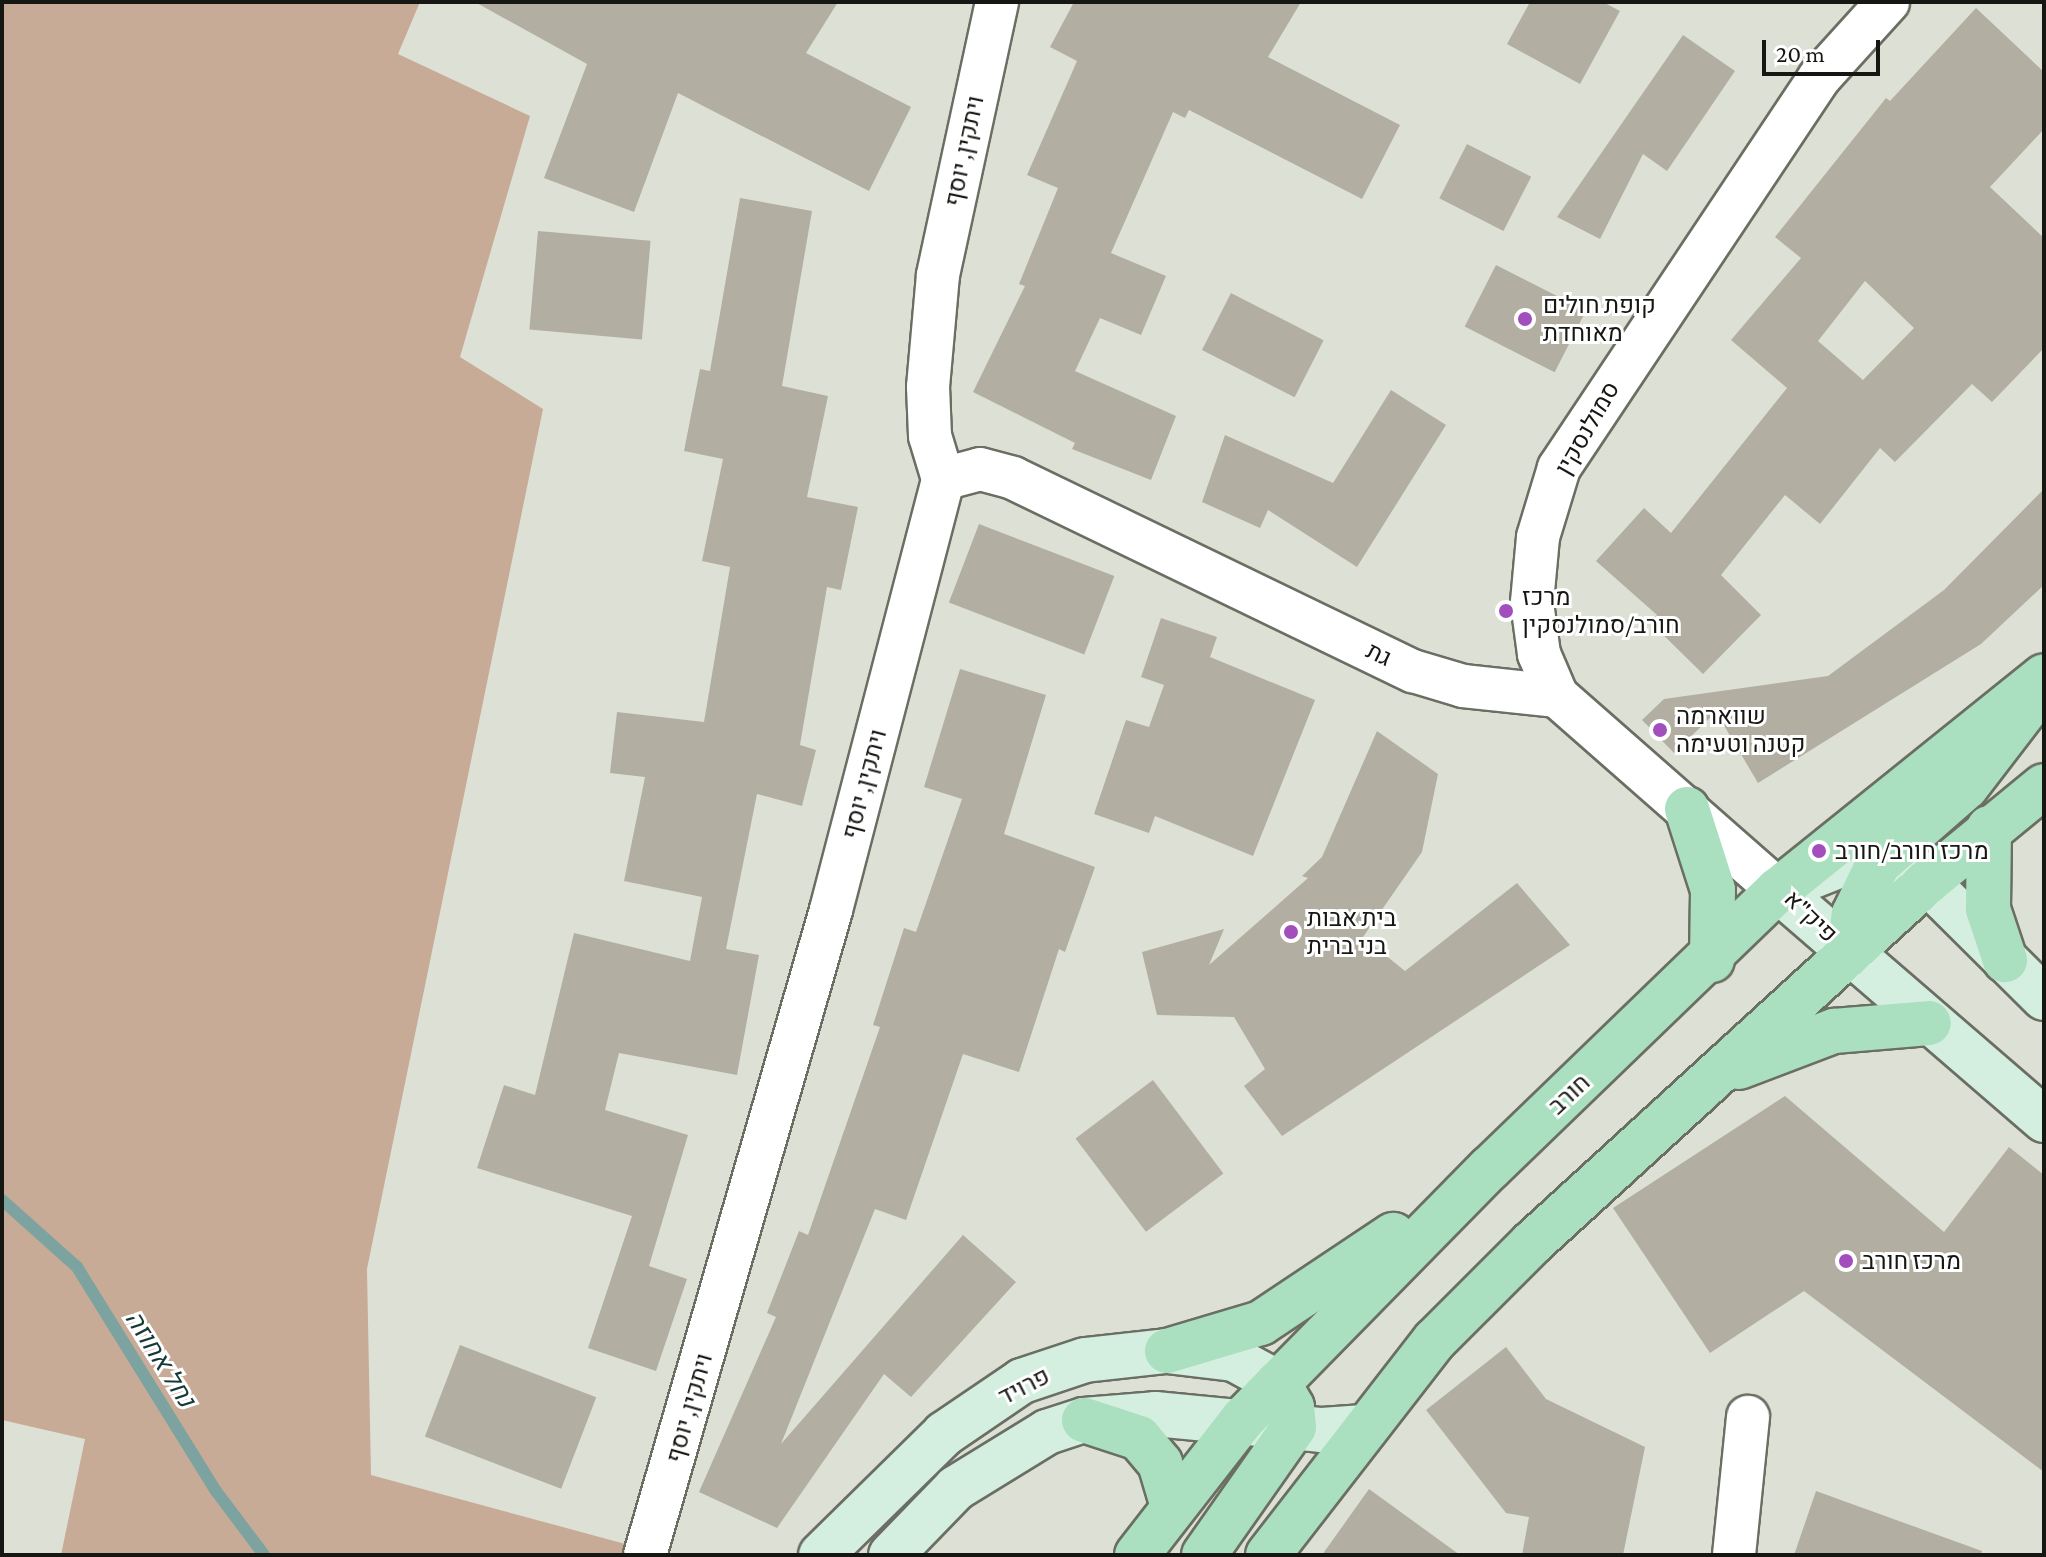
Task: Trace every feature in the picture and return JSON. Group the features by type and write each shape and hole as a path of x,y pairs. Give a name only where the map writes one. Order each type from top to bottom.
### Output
{"main road":[{"name":"חורב","path":"1137,1555 1243,1419 1490,1168 1712,960 1778,890 2044,676"},
{"path":"1849,953 1854,914 1878,864 1966,787 2044,682"},
{"path":"1268,1555 1364,1427 1446,1329 1692,1094 1927,882 1989,828 2044,786"},
{"path":"1687,809 1713,890 1712,960"},
{"path":"1989,828 1988,909 2005,960"},
{"name":"פיק\"א","path":"2044,998 1927,882 1878,864 1838,866 1778,890 2044,1120"},
{"path":"1692,1094 1808,1038 1929,1023"},
{"path":"1167,1351 1220,1340 1270,1318 1490,1168"},
{"name":"פרויד","path":"821,1555 944,1434 1022,1381 1085,1360 1167,1351 1234,1359 1278,1383"},
{"path":"1204,1555 1294,1427 1292,1407 1278,1383"},
{"path":"891,1555 956,1488 1047,1432 1084,1420 1155,1414 1243,1419 1294,1427 1364,1427"},
{"path":"1084,1420 1139,1438 1160,1463 1173,1507"}],"street":[{"name":"ויתקין, יוסף","path":"645,1555 831,910 943,479 930,436 928,387 938,275 997,2"},
{"name":"סמולנסקין","path":"1557,696 1539,654 1532,602 1538,537 1559,468 1819,78 1888,2"},
{"name":"גת","path":"943,479 980,469 1013,478 1413,671 1463,686 1557,696"},
{"path":"1557,696 1778,890"},
{"path":"1734,1555 1748,1417"}],"shaded area":[{"path":"2,2 420,2 398,54 530,116 460,357 543,409 367,1269 371,1475 629,1545 626,1555 61,1555 85,1439 2,1420"}],"building":[{"path":"475,2 838,2 806,53 911,107 869,191 678,93 634,212 544,178 587,64"},
{"path":"1074,2 1301,2 1268,57 1400,125 1362,199 1189,110 1185,118 1173,112 1111,253 1166,276 1141,335 1100,318 1075,371 1176,416 1151,480 1072,449 1075,443 973,392 1025,286 1019,284 1058,188 1027,175 1077,61 1050,47"},
{"path":"1530,2 1603,2 1620,11 1580,84 1507,44"},
{"path":"1976,8 2044,72 2044,129 1990,187 2044,238 2044,348 1992,402 1972,384 1895,462 1880,448 1820,524 1785,495 1721,575 1761,615 1703,674 1650,622 1657,615 1596,561 1644,508 1671,533 1787,388 1731,340 1801,258 1775,237 1886,98 1890,101","holes":["1865,281 1914,328 1863,380 1818,341"]},
{"path":"1683,35 1735,71 1667,171 1643,154 1600,239 1557,217"},
{"path":"1467,144 1531,177 1503,231 1439,198"},
{"path":"740,198 812,211 782,386 828,396 807,497 858,507 841,590 827,587 800,745 816,750 802,806 757,794 726,949 759,955 737,1075 619,1053 605,1110 688,1135 649,1266 687,1279 656,1371 588,1348 632,1216 477,1168 504,1085 535,1095 574,933 690,961 702,897 624,881 645,777 610,773 617,712 704,722 730,567 702,561 723,459 684,451 700,369 710,371"},
{"path":"538,231 651,241 642,339 529,330"},
{"name":"קופת חולים מאוחדת","path":"1496,265 1586,311 1555,372 1465,326"},
{"path":"1231,293 1324,340 1295,397 1202,350"},
{"path":"1391,390 1446,425 1357,567 1268,510 1260,528 1202,502 1225,435 1333,483"},
{"path":"2044,489 2044,585 1981,644 1758,783 1716,712 1674,753 1642,720 1664,699 1828,676 1944,590"},
{"path":"979,524 1114,576 1084,654 949,602"},
{"path":"1161,618 1217,637 1210,657 1315,700 1253,856 1155,816 1149,833 1094,814 1126,720 1149,727 1164,685 1141,677"},
{"path":"960,669 1046,695 1004,834 1095,867 1065,952 1059,949 1019,1072 963,1054 906,1220 875,1209 781,1444 963,1235 1016,1282 911,1397 884,1374 777,1528 699,1492 776,1317 767,1313 799,1231 808,1235 880,1027 873,1025 904,928 916,932 962,799 924,787"},
{"name":"בית אבות בני ברית","path":"1377,731 1438,774 1422,852 1363,937 1405,971 1517,883 1570,945 1282,1136 1244,1086 1265,1069 1234,1017 1157,1015 1142,952 1224,929 1209,965 1308,878 1302,876 1322,857"},
{"path":"1153,1080 1223,1173 1146,1232 1076,1138"},
{"name":"מרכז חורב","path":"1785,1096 1944,1232 2009,1147 2044,1175 2044,1472 1804,1291 1710,1353 1613,1208"},
{"path":"460,1345 596,1397 561,1489 425,1436"},
{"path":"1506,1347 1546,1399 1645,1447 1623,1555 1522,1555 1529,1517 1506,1513 1426,1410"},
{"path":"1369,1489 1460,1555 1322,1555"},
{"path":"1816,1491 1982,1551 1981,1555 1794,1555"}],"waterway":[{"name":"נחל אחוזה","path":"2,1200 77,1267 216,1491 264,1555"}],"place":[{"name":"קופת חולים מאוחדת","path":"1525,319"},
{"name":"מרכז חורב/סמולנסקין","path":"1506,611"},
{"name":"שווארמה קטנה וטעימה","path":"1660,730"},
{"name":"מרכז חורב/חורב","path":"1819,851"},
{"name":"בית אבות בני ברית","path":"1291,932"},
{"name":"מרכז חורב","path":"1846,1261"}]}
